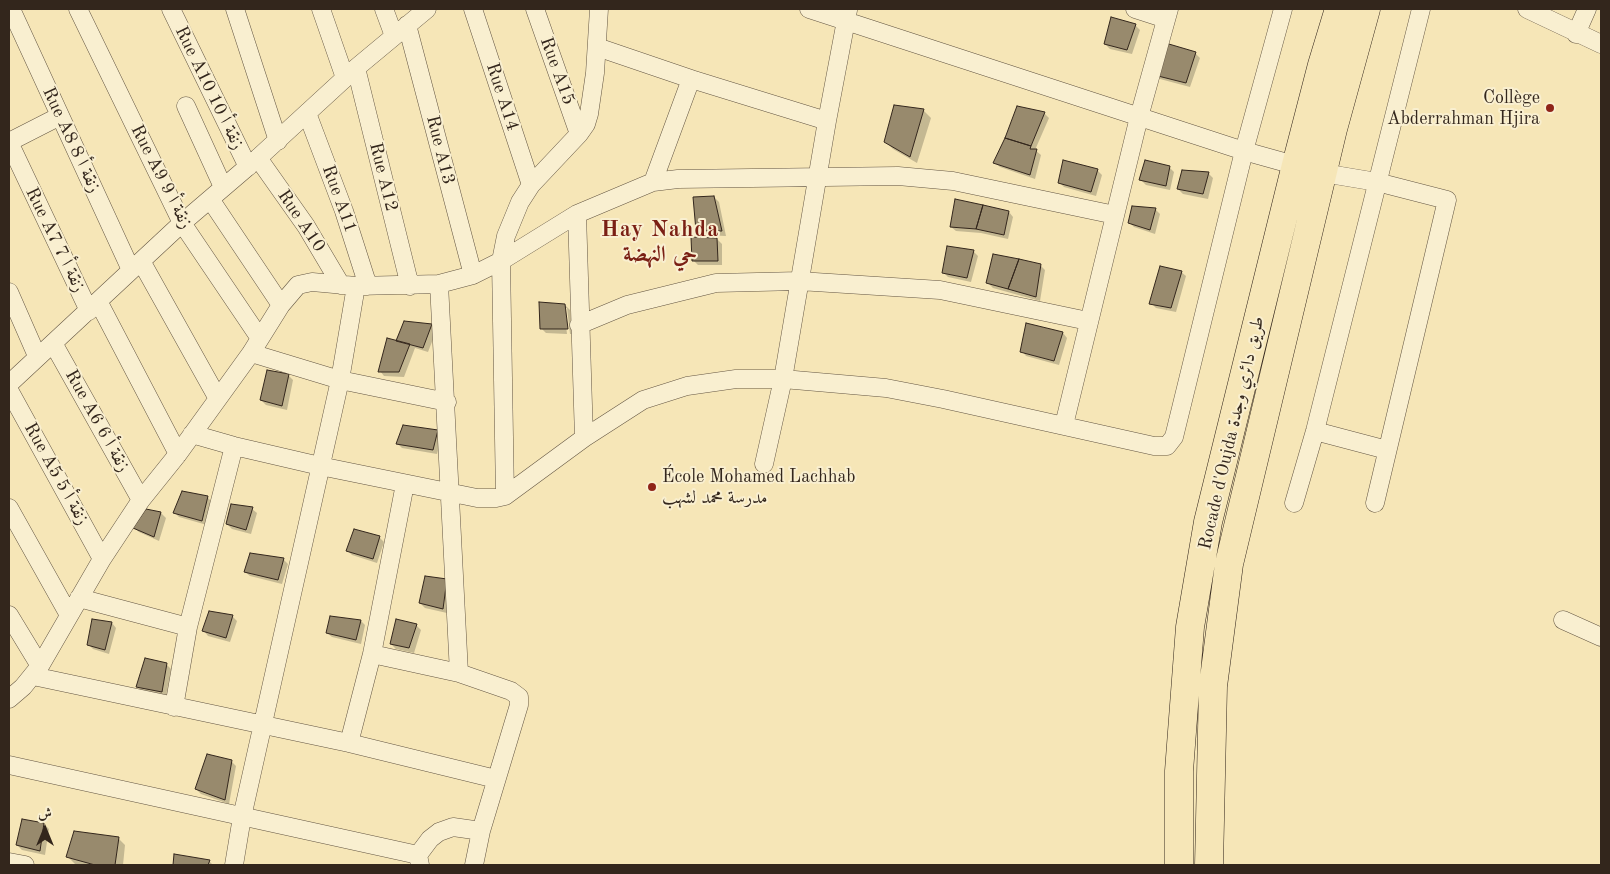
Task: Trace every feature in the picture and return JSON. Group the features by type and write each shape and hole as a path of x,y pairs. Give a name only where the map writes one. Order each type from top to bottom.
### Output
{"highway":[{"name":"Rocade d'Oujda طريق دائري وجدة","path":"1179,865 1179,771 1190,627 1208,522 1296,165 1322,64 1339,9"},
{"name":"Rocade d'Oujda طريق دائري وجدة","path":"1209,865 1212,686 1229,564 1323,173 1366,9"}],"street":[{"name":"Rue A8 زنقة أ 8","path":"11,9 60,116 136,266 217,397"},
{"name":"Rue A9 زنقة أ 9","path":"78,9 182,223 255,345"},
{"name":"Rue A10 زنقة أ 10","path":"171,9 253,163"},
{"path":"235,9 278,141"},
{"name":"Rue A12","path":"321,9 350,73 410,286"},
{"path":"384,9 394,36"},
{"path":"9,384 94,307 182,223 278,141 350,73 427,9"},
{"name":"Rue A14","path":"473,9 531,186"},
{"name":"Rue A15","path":"535,9 580,134"},
{"path":"505,496 501,260 513,219 531,186 580,134 589,114 597,46 599,9"},
{"path":"810,9 847,15 1139,117 1244,151 1323,173 1377,182 1447,200 1375,503"},
{"path":"1064,425 1139,117 1167,14 1135,9"},
{"path":"192,434 234,446 405,484 477,498 505,496 584,438 643,400 687,386 736,379 782,378 886,388 1154,446 1166,446 1174,437 1244,151 1283,9"},
{"path":"1294,503 1315,431 1421,9"},
{"path":"1527,9 1576,34 1601,44"},
{"path":"1576,34 1587,9"},
{"path":"764,464 782,378 826,121 847,15"},
{"name":"Rue A13","path":"407,25 472,275"},
{"path":"597,46 691,79 826,121"},
{"path":"653,182 691,79"},
{"path":"186,106 223,187"},
{"name":"Rue A11","path":"307,113 344,211 355,285"},
{"path":"9,142 60,116"},
{"name":"Rue A7 زنقة أ 7","path":"9,142 94,307 178,454"},
{"name":"Rue A10","path":"253,163 355,285"},
{"path":"9,699 37,671 102,559 141,500 178,454 281,305 298,285 304,282 410,286 440,284 472,275 578,214 653,182 698,178 898,176 952,181 1115,215"},
{"path":"210,199 281,305"},
{"path":"578,214 579,326 584,438"},
{"path":"579,326 626,305 716,283 799,281 940,290 1088,321"},
{"path":"440,284 447,402 458,673"},
{"path":"234,865 242,817 340,380 355,285"},
{"path":"9,292 38,356"},
{"name":"Rue A6 زنقة أ 6","path":"53,343 141,500"},
{"path":"255,345 340,380 447,402"},
{"name":"Rue A5 زنقة أ 5","path":"9,390 102,559"},
{"path":"1315,431 1387,450"},
{"path":"174,707 188,627 234,446"},
{"path":"349,743 372,654 405,484"},
{"path":"9,508 69,614"},
{"path":"79,598 188,627"},
{"path":"9,615 37,671 174,707 349,743 496,779"},
{"path":"1564,620 1601,637"},
{"path":"372,654 458,673 511,691 519,697 519,706 481,831 474,865"},
{"path":"9,765 242,817 419,860 430,839 439,832 453,828 481,831"},
{"path":"9,862 25,865"}],"building":[{"path":"1111,17 1136,24 1127,50 1104,44"},
{"path":"1162,42 1196,52 1186,83 1154,75"},
{"path":"894,105 924,109 910,157 884,142"},
{"path":"1017,106 1045,112 1031,146 1005,138"},
{"path":"1005,138 1031,146 1030,149 1037,149 1030,175 993,163"},
{"path":"1063,160 1098,169 1091,192 1058,183"},
{"path":"1145,160 1170,166 1166,186 1139,180"},
{"path":"1182,170 1209,172 1203,194 1177,189"},
{"path":"714,196 722,231 696,231 693,197"},
{"path":"955,199 983,205 976,229 950,227"},
{"path":"983,205 1009,211 1004,235 976,229"},
{"path":"1132,206 1156,208 1150,230 1128,223"},
{"path":"691,237 717,238 718,261 692,261"},
{"path":"947,246 974,250 967,278 942,273"},
{"path":"993,254 1019,259 1008,289 986,283"},
{"path":"1019,259 1041,264 1036,297 1008,289"},
{"path":"1160,266 1182,271 1171,308 1149,304"},
{"path":"539,302 565,304 568,329 540,329"},
{"path":"404,321 432,324 423,348 396,341"},
{"path":"1026,323 1063,332 1054,361 1020,352"},
{"path":"387,338 410,344 399,372 378,372"},
{"path":"267,370 289,374 282,406 260,400"},
{"path":"403,425 438,430 433,450 396,444"},
{"path":"182,491 208,496 202,521 173,513"},
{"path":"231,504 253,507 246,530 226,524"},
{"path":"146,509 161,512 154,537 133,528"},
{"path":"354,529 380,536 373,559 346,551"},
{"path":"250,553 284,558 278,580 244,572"},
{"path":"425,576 447,579 443,609 419,603"},
{"path":"209,611 233,615 226,638 202,631"},
{"path":"330,616 361,620 356,640 326,633"},
{"path":"92,619 112,622 105,650 87,645"},
{"path":"396,619 417,624 409,648 390,644"},
{"path":"145,658 167,663 162,692 136,687"},
{"path":"207,754 232,760 225,800 195,789"},
{"path":"22,819 44,823 40,851 16,845"},
{"path":"74,831 119,837 115,865 95,865 66,857"},
{"path":"174,854 210,860 208,865 173,865"}],"place":[{"name":"Collège Abderrahman Hjira","path":"1550,108"},
{"name":"École Mohamed Lachhab مدرسة محمد لشهب","path":"652,487"}],"district":[{"name":"Hay Nahda حي النهضة","path":"660,242"}]}
